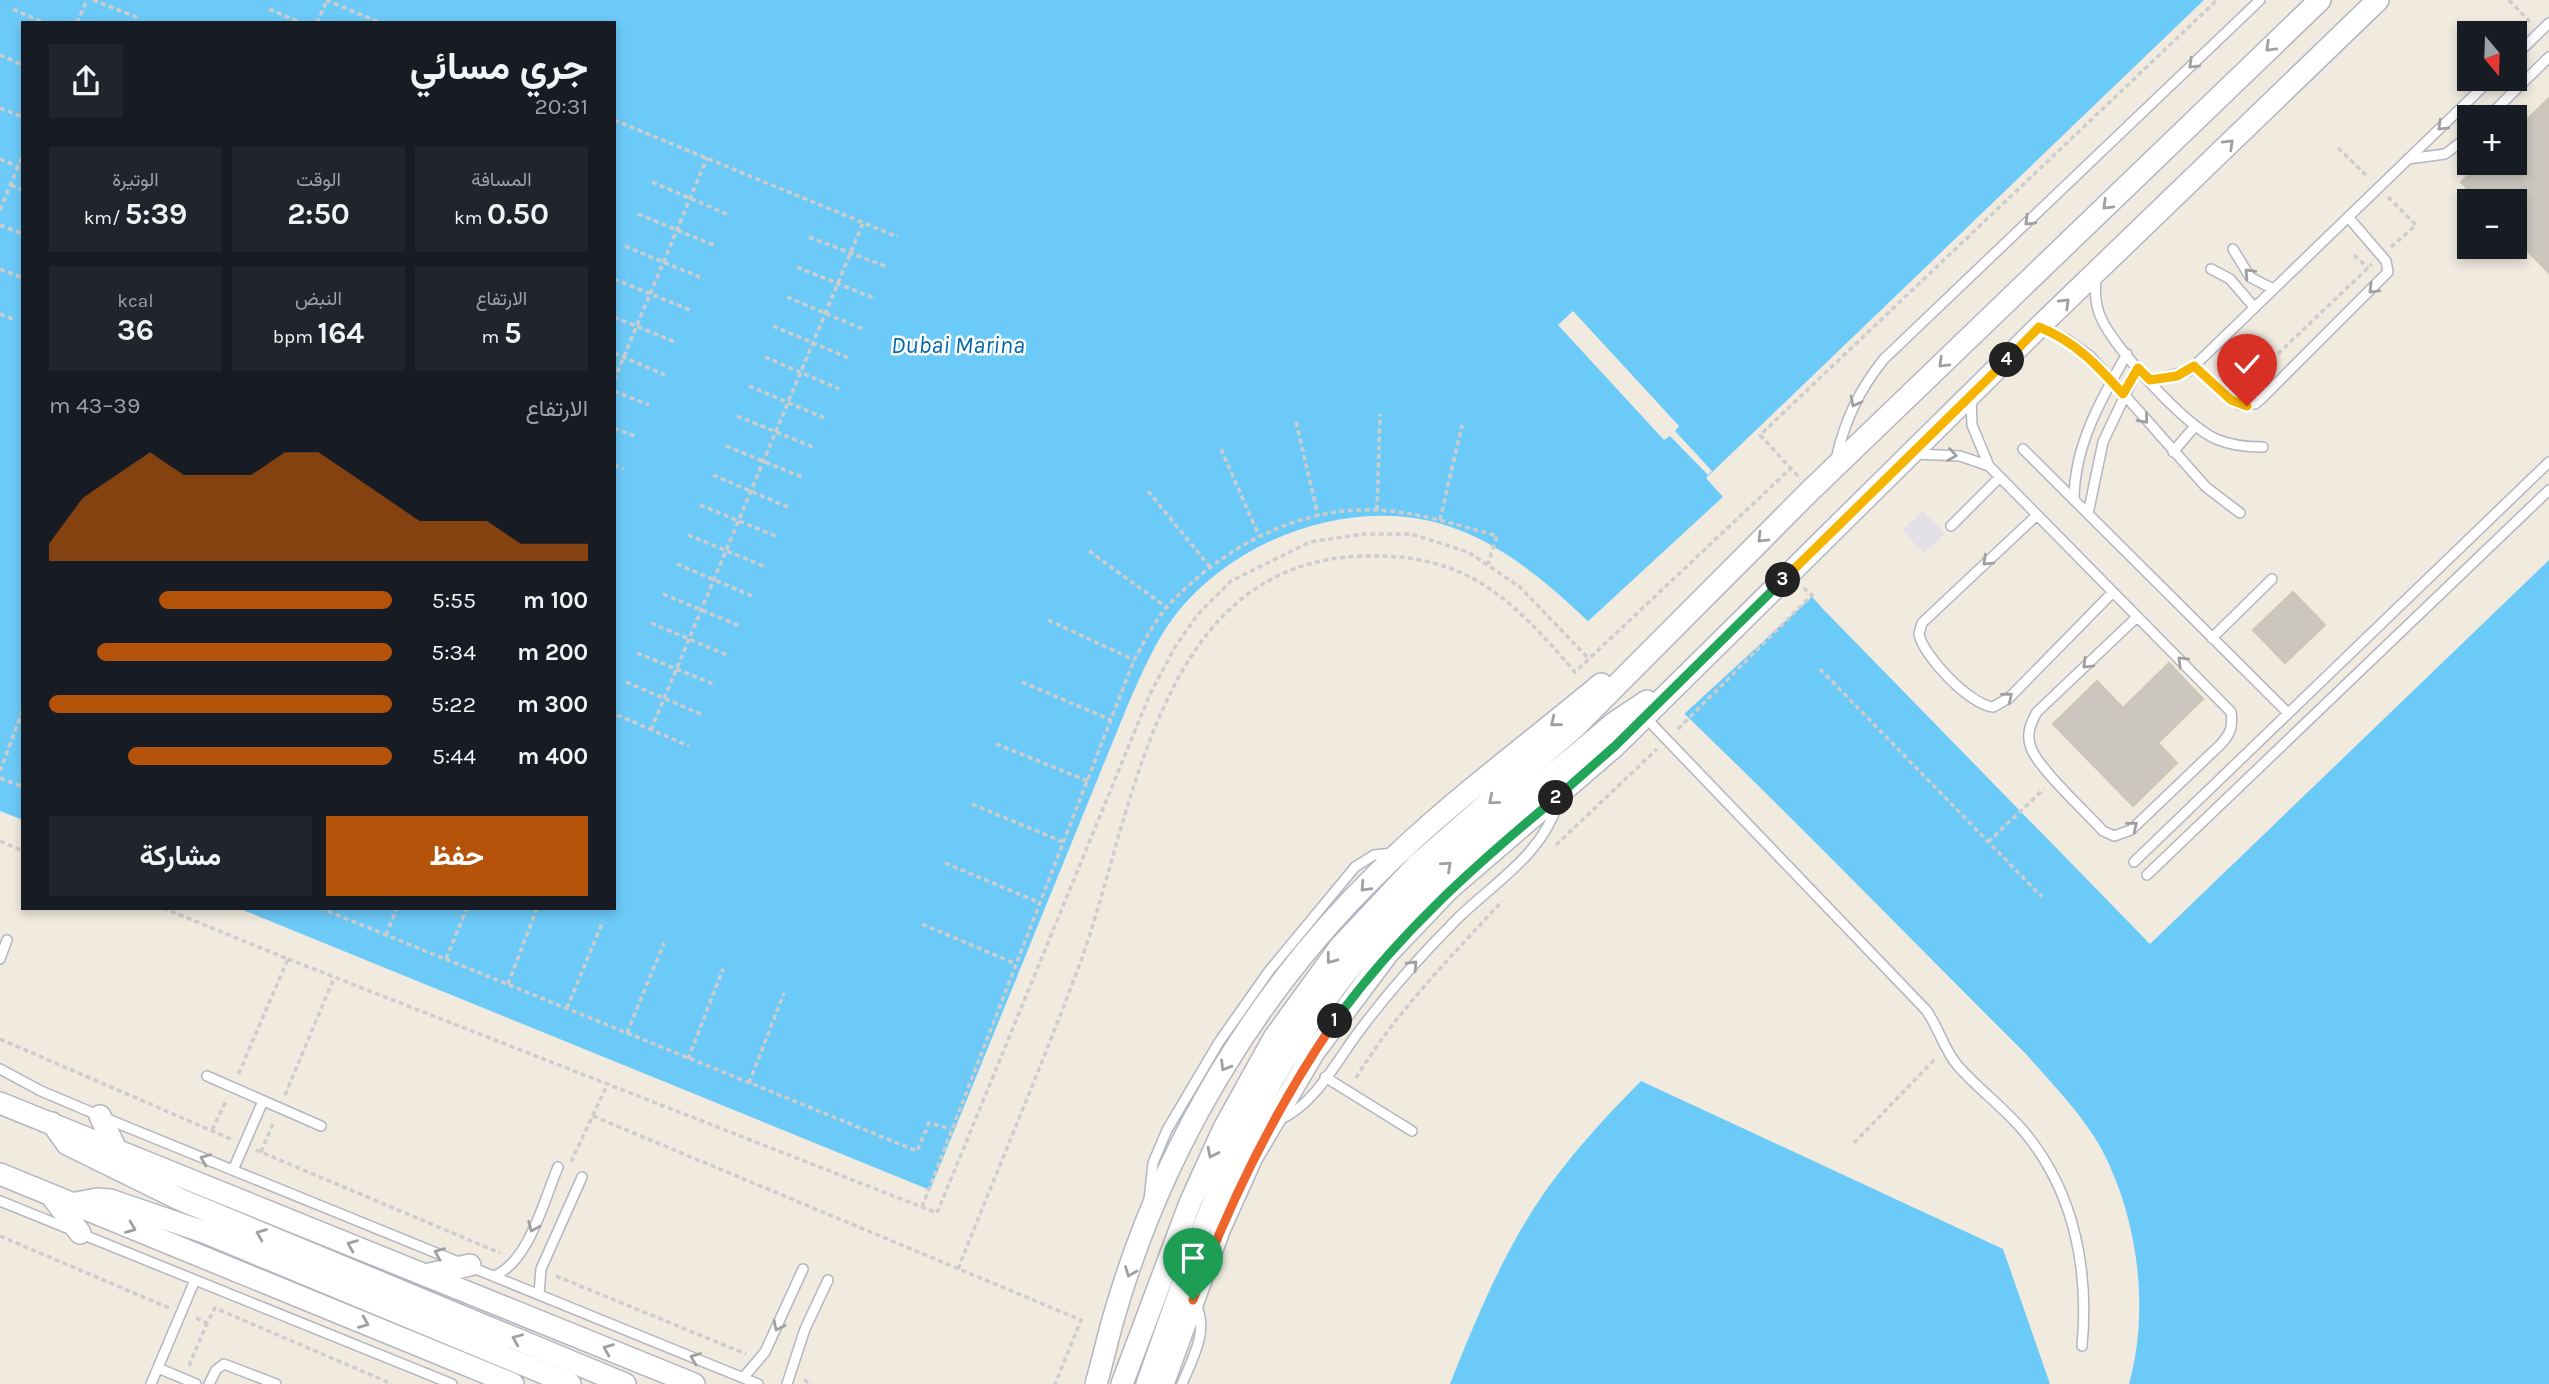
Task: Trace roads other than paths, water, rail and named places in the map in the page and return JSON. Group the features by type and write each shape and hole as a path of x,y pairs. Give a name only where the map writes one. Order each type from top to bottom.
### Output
{"street":[{"path":"1147,1384 1205,1168 1245,1086 1281,1029 1340,947 1418,865 1576,727 1811,490 2319,0"},
{"path":"1163,1384 1235,1192 1271,1123 1329,1030 1388,953 1449,889 1560,794 1644,716 2039,327 2378,0"},
{"path":"1096,1384 1115,1312 1150,1220 1189,1130 1247,1031 1298,961 1399,853 1601,684 1631,669"},
{"path":"1122,1384 1187,1242 1241,1139 1266,1094 1327,999 1406,905 1466,848 1626,714 1639,705 1662,696"},
{"path":"0,1103 694,1384"},
{"path":"100,1116 114,1147"},
{"path":"52,1123 67,1144 179,1199 625,1384"},
{"path":"0,1174 513,1384"},
{"path":"62,1200 80,1233"},
{"path":"62,1200 110,1200 204,1232 570,1384"},
{"path":"425,1275 470,1265"},
{"path":"1083,1384 1093,1364 1106,1349"}],"lane":[{"path":"1834,468 1858,394 1884,359 2260,0"},
{"path":"2527,44 2549,23"},
{"path":"2500,105 2549,57"},
{"path":"2150,380 2177,376 2194,366 2479,91"},
{"path":"2408,159 2445,154 2457,144"},
{"path":"2194,366 2231,400 2247,406 2262,398 2386,276 2388,265 2348,217"},
{"path":"2233,249 2250,277 2273,289"},
{"path":"2211,269 2238,286 2254,307"},
{"path":"2097,272 2095,294 2100,316 2138,368 2195,426 2230,444 2263,447"},
{"path":"2039,327 2078,347 2206,487 2240,513"},
{"path":"2074,500 2078,457 2111,381 2127,354"},
{"path":"2088,514 2095,467 2123,394 2138,368"},
{"path":"1970,396 1972,425 1989,466 2231,712 2233,723 2229,735 2131,830 2120,835 2103,831 2055,778 2031,748 2029,729 2032,720 2137,617"},
{"path":"2173,452 2195,426"},
{"path":"2023,449 2287,712"},
{"path":"1913,454 1960,456 1989,466"},
{"path":"2134,862 2549,462"},
{"path":"1951,526 2000,477"},
{"path":"2147,875 2549,490"},
{"path":"2036,515 1922,623 1919,634 1921,644 1955,682 1983,706 2002,704 2113,592"},
{"path":"2212,638 2272,579"},
{"path":"1644,716 1926,1010 1956,1065 2027,1135 2062,1196 2077,1238 2086,1301 2082,1346"},
{"path":"1271,1123 1300,1108 1377,1007 1422,955 1532,851 1550,824 1560,794"},
{"path":"0,959 7,940"},
{"path":"0,1069 41,1091 100,1116 758,1384"},
{"path":"207,1076 321,1126"},
{"path":"1325,1077 1412,1131"},
{"path":"233,1170 263,1101"},
{"path":"494,1276 517,1260 562,1169"},
{"path":"539,1294 541,1269 582,1177"},
{"path":"0,1201 452,1384"},
{"path":"743,1378 760,1360 803,1269"},
{"path":"151,1384 195,1280"},
{"path":"787,1384 806,1329 828,1280"},
{"path":"1182,1384 1201,1335 1201,1317 1193,1300"},
{"path":"209,1384 218,1367 224,1364 276,1384"},
{"path":"158,1368 196,1384"}],"water":[{"name":"Dubai Marina","path":"0,0 2204,0 1706,478 1823,609 2150,944 2549,560 2549,1384 2129,1384 2139,1326 2137,1264 2132,1233 2114,1175 2101,1148 2076,1112 2027,1055 1839,866 1565,600 1495,547 1469,534 1431,521 1391,516 1351,518 1311,526 1273,540 1237,560 1204,584 1169,623 1129,702 930,1190 243,910 616,910 616,21 21,21 21,819 0,811"},
{"path":"1641,1081 2003,1249 2050,1384 1450,1384 1493,1282 1534,1209 1582,1145"}]}
